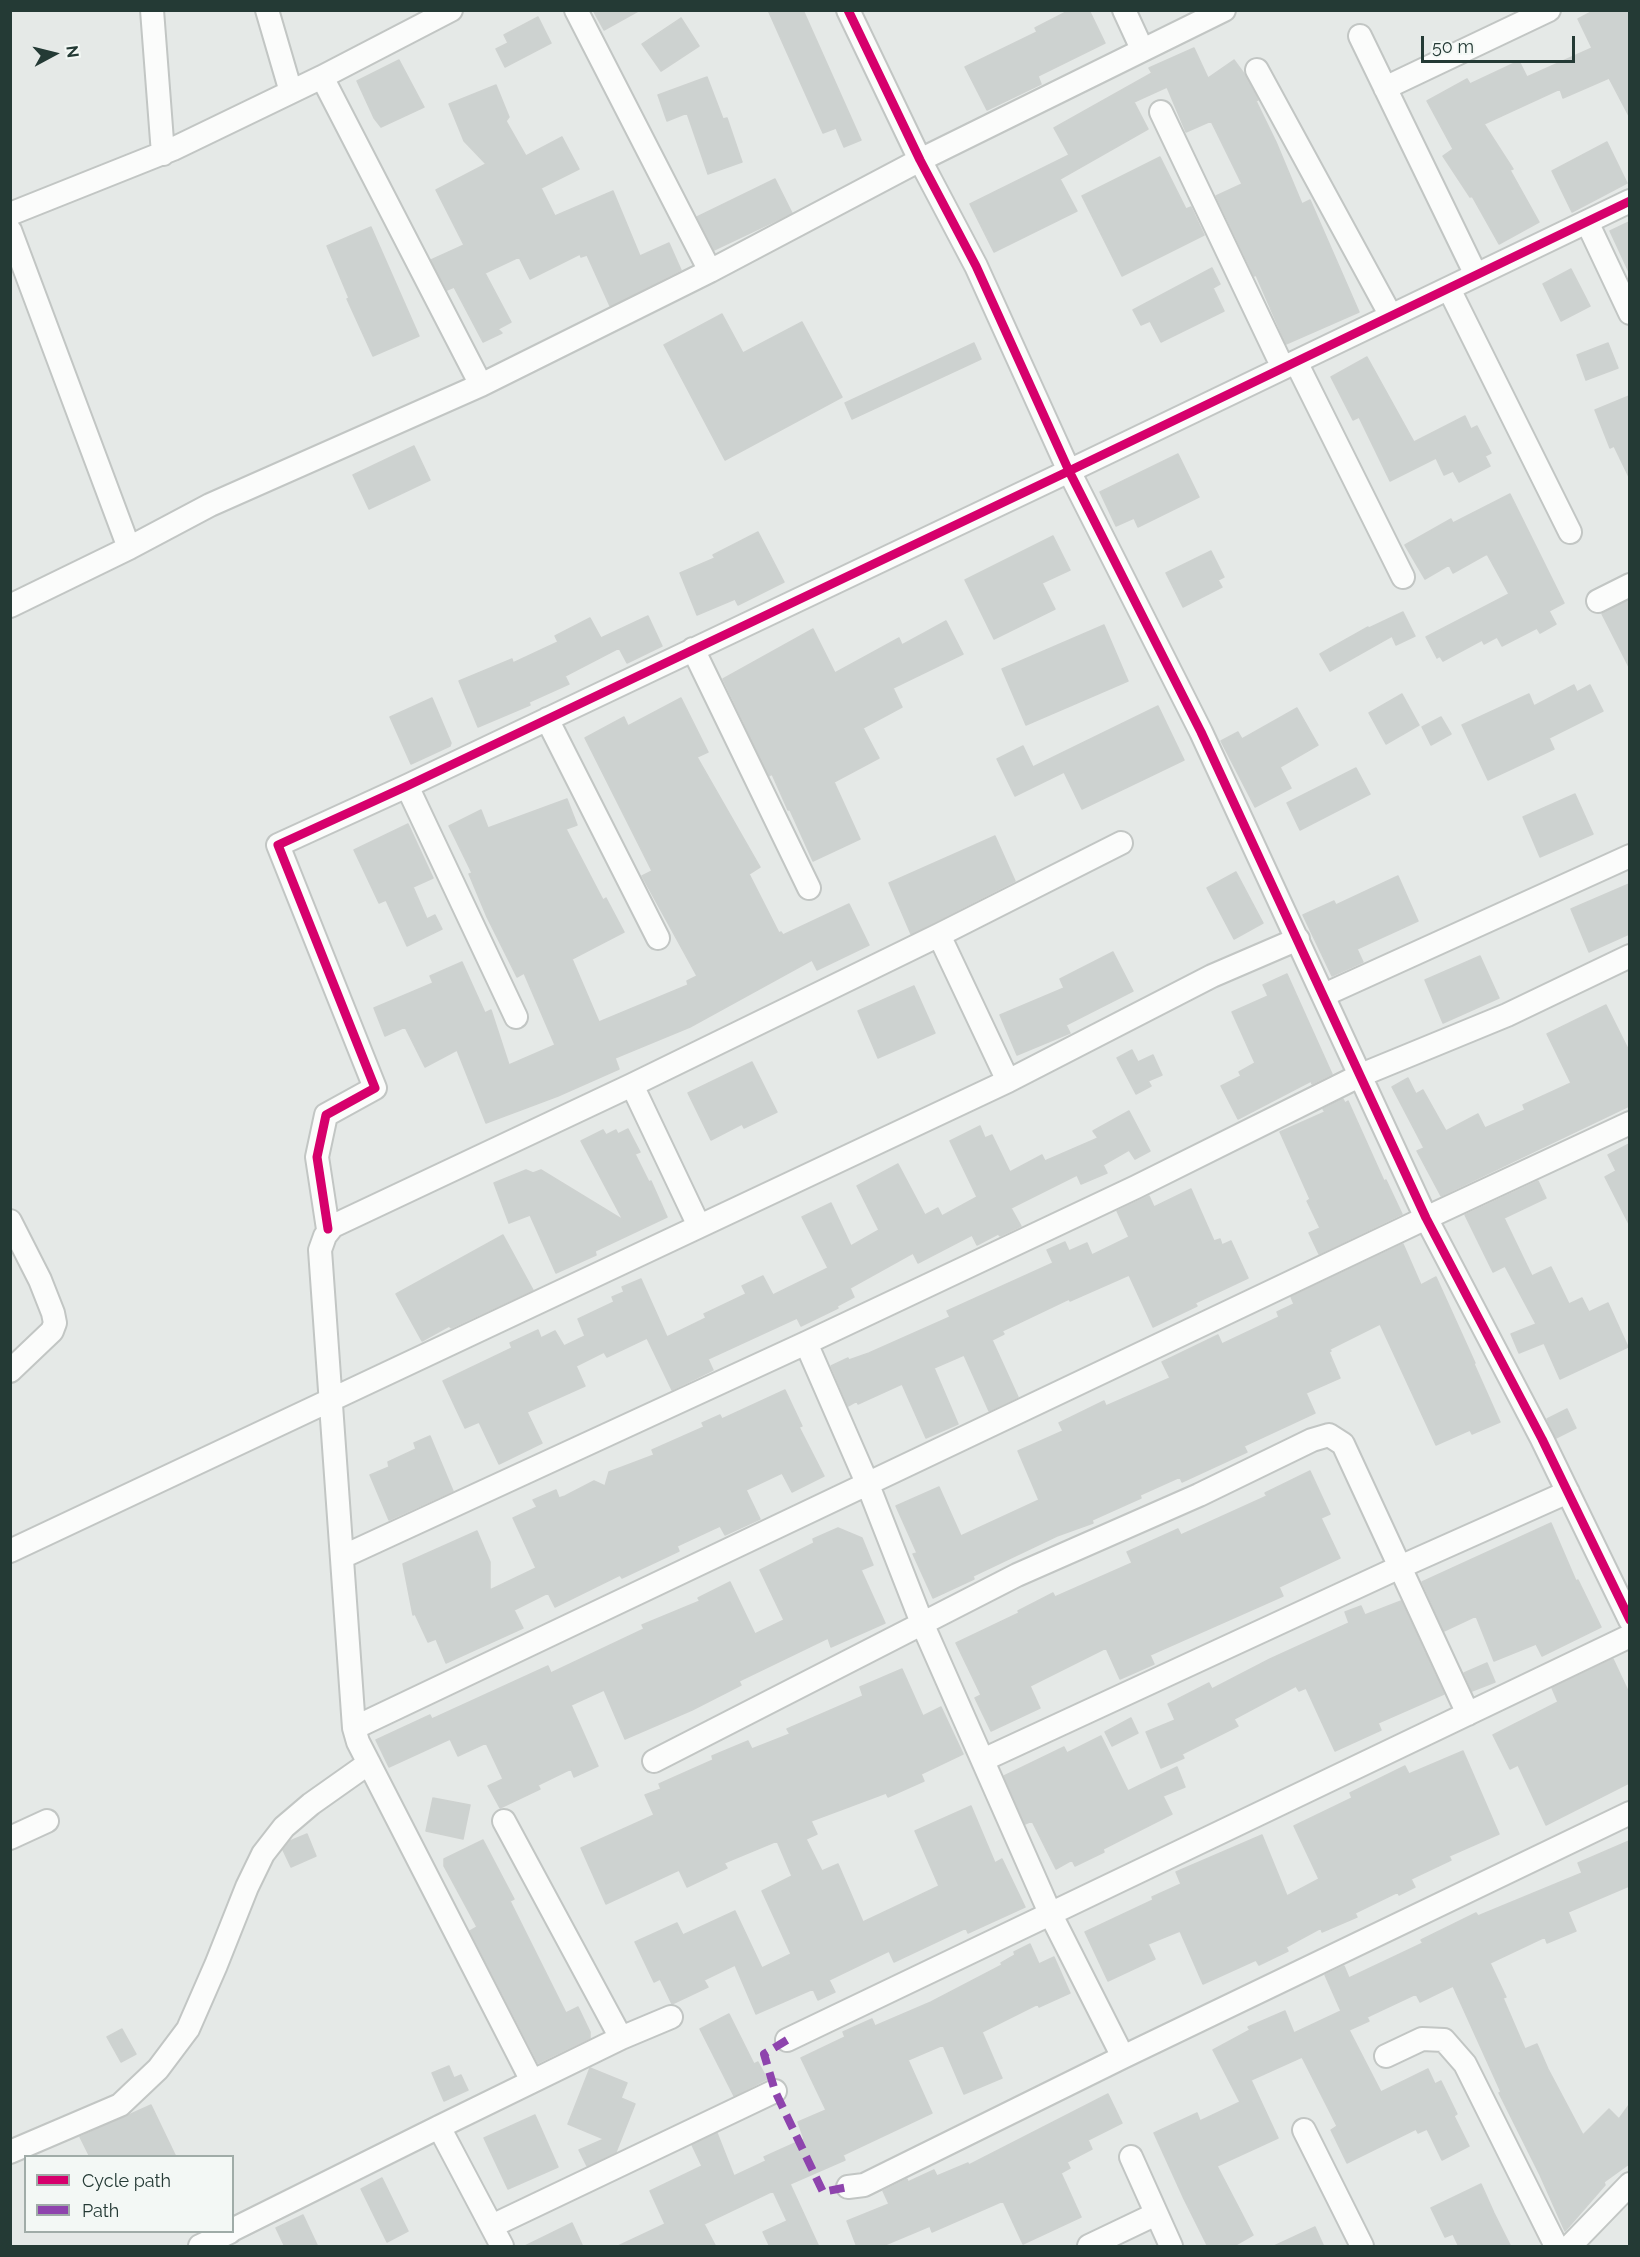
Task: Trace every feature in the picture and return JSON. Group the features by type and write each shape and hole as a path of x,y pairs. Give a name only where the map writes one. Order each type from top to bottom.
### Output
{"street":[{"path":"152,10 163,154"},
{"path":"267,10 291,92"},
{"path":"10,214 163,154 322,77 451,10"},
{"path":"576,10 710,271"},
{"path":"848,10 920,160 976,266 1069,471 1201,732 1426,1218 1542,1439 1629,1620"},
{"path":"1124,10 1142,49"},
{"path":"10,606 129,548 210,505 481,385 710,271 920,160 1224,10"},
{"path":"1385,88 1549,10"},
{"path":"1360,36 1476,275"},
{"path":"1257,70 1391,316"},
{"path":"322,77 481,385"},
{"path":"1161,112 1289,365 1403,577"},
{"path":"532,2081 369,1763 354,1728 320,1250 328,1230 317,1157 326,1115 375,1088 278,845 407,786 1069,471 1629,201"},
{"path":"1587,222 1629,313"},
{"path":"10,230 129,548"},
{"path":"1449,289 1570,532"},
{"path":"1598,601 1629,585"},
{"path":"693,649 809,888"},
{"path":"547,719 658,938"},
{"path":"407,786 516,1017"},
{"path":"328,1230 632,1085 1121,843"},
{"path":"1324,995 1629,856"},
{"path":"939,935 1008,1081"},
{"path":"10,1551 1008,1081 1212,976 1298,939"},
{"path":"342,1557 806,1343 1136,1187 1361,1076 1507,1015 1629,956"},
{"path":"632,1085 699,1226"},
{"path":"354,1728 1426,1218 1629,1124"},
{"path":"10,1221 40,1280 55,1323 52,1331 10,1371"},
{"path":"806,1343 868,1485 922,1623 1050,1913 1123,2057"},
{"path":"654,1761 1017,1575 1199,1495 1312,1440 1329,1435 1343,1444 1468,1714"},
{"path":"983,1760 1568,1492"},
{"path":"787,2040 1629,1636"},
{"path":"10,2152 120,2105 158,2069 188,2029 263,1854 284,1827 311,1804 369,1763"},
{"path":"848,2187 864,2185 1123,2057 1629,1813"},
{"path":"10,1838 47,1821"},
{"path":"504,1821 621,2038"},
{"path":"200,2247 236,2234 439,2127 621,2038 671,2017"},
{"path":"1386,2056 1422,2039 1444,2040 1464,2064 1556,2247"},
{"path":"492,2226 775,2091"},
{"path":"439,2127 502,2247"},
{"path":"1304,2130 1362,2247"},
{"path":"1131,2157 1171,2247"},
{"path":"1570,2247 1629,2184"},
{"path":"1089,2247 1156,2214"}],"building":[{"path":"593,10 640,10 604,30"},
{"path":"768,10 803,10 861,140 844,147 836,128 823,133"},
{"path":"1070,10 1089,10 1105,43 1038,76 1041,84 987,110 965,67 1037,32 1035,28"},
{"path":"1595,10 1629,10 1629,116 1609,78 1563,98 1560,89 1484,124 1513,169 1510,170 1539,222 1499,244 1472,196 1470,197 1443,156 1453,149 1427,101 1467,79 1470,84 1519,61 1527,77 1592,48 1578,19"},
{"path":"538,17 551,43 505,67 496,49 508,43 504,35"},
{"path":"681,18 699,46 661,71 642,44"},
{"path":"1194,48 1208,78 1234,60 1245,75 1302,204 1310,200 1359,312 1286,344 1256,275 1254,276 1216,196 1242,184 1211,121 1186,132 1167,87 1134,102 1148,129 1060,179 1077,211 994,252 970,204 1069,155 1054,128 1152,73 1149,68"},
{"path":"399,60 424,107 381,127 374,118 357,81"},
{"path":"707,77 723,119 727,118 742,162 708,174 687,113 667,121 658,95"},
{"path":"496,85 509,117 506,121 526,156 562,137 579,169 541,188 555,216 613,191 640,256 669,243 681,270 610,306 587,255 581,257 580,254 530,279 519,257 485,273 511,322 498,329 502,333 483,342 454,287 447,290 431,260 464,245 436,190 486,164 464,141 449,104"},
{"path":"1607,142 1627,183 1572,212 1552,171"},
{"path":"1160,157 1186,209 1191,207 1204,235 1122,276 1082,196"},
{"path":"775,179 792,213 714,250 697,217"},
{"path":"1629,222 1629,272 1610,231"},
{"path":"371,227 419,336 373,356 347,299 349,298 327,246"},
{"path":"1212,268 1220,284 1213,288 1224,311 1161,342 1150,321 1141,325 1133,310"},
{"path":"1571,269 1590,306 1561,321 1543,284"},
{"path":"722,314 743,353 802,322 842,397 725,460 664,345"},
{"path":"974,343 981,359 852,419 845,403"},
{"path":"1608,343 1618,368 1586,380 1577,355"},
{"path":"1367,357 1414,442 1465,416 1471,429 1477,426 1491,453 1485,456 1490,466 1459,482 1453,471 1444,475 1436,458 1390,481 1359,417 1353,420 1331,377"},
{"path":"1629,396 1629,477 1614,446 1610,448 1595,410"},
{"path":"414,446 430,480 369,509 353,475"},
{"path":"1178,454 1199,497 1138,527 1134,518 1116,526 1100,492"},
{"path":"1510,494 1564,603 1549,611 1556,624 1540,633 1537,628 1502,646 1497,637 1484,644 1482,640 1443,661 1440,656 1437,658 1426,637 1509,594 1487,554 1453,573 1449,565 1425,579 1405,545 1451,519 1453,523"},
{"path":"758,532 784,582 738,605 735,599 697,615 680,573 715,558 713,555"},
{"path":"1053,536 1070,570 1042,583 1055,609 994,639 965,580"},
{"path":"1211,551 1224,577 1218,580 1222,587 1183,607 1166,573"},
{"path":"1629,600 1629,667 1602,614"},
{"path":"1403,612 1415,636 1396,645 1392,636 1330,671 1320,654 1368,627"},
{"path":"648,616 662,646 627,663 619,648 565,676 569,684 529,702 530,705 478,727 459,681 512,659 513,663 558,642 555,636 590,618 601,638"},
{"path":"946,621 963,654 893,688 902,707 863,728 879,758 834,782 860,839 813,861 790,810 772,774 769,776 723,679 813,629 835,673 899,638 902,645"},
{"path":"1104,625 1128,681 1026,725 1002,669"},
{"path":"1574,685 1577,692 1590,685 1603,711 1549,738 1554,749 1488,780 1462,725 1529,694 1534,706"},
{"path":"1402,694 1419,725 1386,744 1369,713"},
{"path":"432,698 451,743 450,746 411,764 390,717"},
{"path":"681,698 708,752 697,757 760,867 749,874 779,933 783,935 849,904 869,945 817,970 812,960 690,1027 615,1058 619,1069 558,1096 486,1123 457,1050 425,1067 405,1027 385,1036 374,1008 433,983 430,976 462,962 485,1013 491,1010 509,1065 555,1045 524,973 517,977 487,917 469,874 472,873 449,826 481,810 488,828 567,799 577,825 566,829 603,900 606,898 624,932 572,959 599,1022 688,985 687,981 697,976 642,876 652,871 585,738 624,717 628,726"},
{"path":"1158,706 1184,760 1082,809 1064,772 1015,796 997,759 1023,746 1033,767"},
{"path":"1297,708 1318,745 1280,767 1291,788 1255,807 1221,741 1238,732 1242,739"},
{"path":"1441,717 1451,734 1431,745 1422,727"},
{"path":"1356,768 1370,794 1300,830 1287,803"},
{"path":"1575,794 1593,834 1540,857 1523,817"},
{"path":"408,824 433,878 413,887 427,919 435,915 442,929 407,946 386,900 379,903 354,850"},
{"path":"995,836 1015,881 911,934 889,883"},
{"path":"1236,872 1263,923 1234,939 1207,888"},
{"path":"1398,876 1418,921 1357,949 1363,962 1332,976 1303,915 1334,901 1336,905"},
{"path":"1629,884 1629,934 1589,952 1571,909"},
{"path":"1113,952 1133,991 1066,1025 1070,1033 1017,1055 1000,1015 1064,988 1060,979"},
{"path":"1480,956 1499,998 1443,1023 1425,980"},
{"path":"1287,974 1332,1074 1312,1084 1311,1081 1238,1119 1221,1086 1241,1076 1239,1072 1255,1063 1232,1012 1268,996 1263,985"},
{"path":"914,986 935,1033 878,1058 858,1011"},
{"path":"1606,1005 1629,1051 1629,1106 1441,1196 1417,1151 1424,1148 1392,1087 1408,1078 1416,1094 1423,1090 1446,1131 1478,1114 1485,1128 1525,1110 1523,1105 1571,1083 1547,1034"},
{"path":"1132,1050 1138,1062 1153,1055 1162,1075 1148,1081 1151,1086 1136,1094 1117,1058"},
{"path":"752,1062 777,1112 744,1128 742,1124 711,1140 688,1093"},
{"path":"1343,1099 1345,1103 1348,1101 1384,1181 1386,1180 1402,1214 1319,1254 1309,1233 1320,1228 1307,1201 1310,1199 1280,1132 1325,1112 1323,1109"},
{"path":"1129,1111 1150,1151 1135,1159 1129,1150 1103,1165 1107,1173 1081,1184 1077,1175 1011,1208 1021,1226 1000,1236 998,1234 977,1245 972,1235 918,1263 913,1253 850,1288 854,1297 837,1306 838,1308 801,1326 797,1318 708,1359 713,1370 672,1390 647,1338 607,1357 604,1352 576,1366 585,1386 527,1412 542,1443 499,1464 479,1422 465,1428 443,1381 512,1348 510,1343 538,1330 541,1338 555,1331 564,1346 585,1336 578,1319 614,1302 612,1297 624,1292 622,1287 641,1279 667,1337 706,1318 704,1314 746,1294 742,1286 763,1276 773,1295 828,1268 802,1217 831,1203 851,1246 879,1230 857,1186 898,1164 925,1215 938,1208 942,1216 977,1197 950,1141 980,1126 985,1138 992,1135 1010,1172 1042,1155 1045,1161 1098,1138 1093,1131"},
{"path":"628,1129 640,1152 635,1154 649,1182 651,1181 667,1217 595,1251 596,1255 556,1273 530,1215 509,1223 494,1183 526,1170 533,1173 541,1170 623,1220 581,1141 603,1130 606,1135 616,1130 618,1134"},
{"path":"1629,1144 1629,1224 1605,1177 1616,1171 1608,1155"},
{"path":"1538,1181 1546,1198 1504,1218 1532,1276 1551,1267 1569,1304 1582,1298 1589,1312 1608,1303 1628,1347 1560,1379 1544,1343 1519,1353 1511,1334 1536,1324 1505,1266 1493,1272 1465,1215"},
{"path":"1191,1189 1214,1241 1220,1239 1222,1245 1231,1241 1248,1278 1195,1303 1197,1306 1153,1327 1129,1275 1070,1301 1069,1299 1002,1331 1004,1334 992,1340 1018,1397 989,1411 964,1355 934,1368 958,1424 926,1438 902,1384 858,1404 857,1401 848,1406 831,1366 848,1358 849,1360 869,1353 950,1317 947,1311 1053,1263 1047,1250 1065,1242 1069,1251 1087,1243 1092,1255 1129,1237 1117,1211 1149,1196 1154,1207"},
{"path":"503,1235 533,1290 451,1328 449,1326 422,1341 396,1294"},
{"path":"1403,1244 1421,1285 1436,1277 1500,1422 1472,1434 1470,1430 1436,1445 1380,1324 1330,1349 1329,1352 1340,1378 1306,1393 1315,1413 1244,1446 1247,1452 1182,1482 1180,1477 1140,1495 1141,1498 1092,1520 1093,1523 1057,1536 933,1598 913,1554 917,1553 896,1506 939,1487 961,1536 1039,1500 1018,1451 1063,1431 1059,1423 1104,1401 1106,1406 1170,1378 1162,1362 1218,1335 1222,1344 1279,1317 1277,1312 1294,1304 1291,1297"},
{"path":"785,1390 802,1426 799,1427 824,1476 792,1492 782,1473 746,1490 760,1519 725,1535 720,1526 677,1546 679,1551 622,1578 620,1575 555,1607 548,1593 514,1610 523,1628 446,1663 436,1639 428,1642 415,1614 413,1615 403,1564 477,1531 490,1562 490,1590 536,1568 513,1518 537,1507 533,1500 556,1490 559,1498 594,1481 605,1486 609,1472 654,1455 652,1450 704,1427 702,1423 720,1415 722,1419"},
{"path":"1567,1409 1576,1428 1556,1438 1547,1419"},
{"path":"430,1436 453,1491 389,1520 370,1475 389,1467 388,1462 416,1449 414,1443"},
{"path":"1310,1471 1330,1514 1321,1518 1340,1558 1279,1587 1283,1596 1150,1655 1154,1664 1120,1679 1106,1648 1030,1686 1040,1708 991,1731 975,1698 981,1695 956,1643 1019,1613 1018,1611 1053,1593 1055,1597 1132,1563 1127,1552 1178,1529 1181,1535 1267,1496 1265,1493"},
{"path":"1551,1523 1576,1581 1578,1580 1601,1627 1542,1656 1536,1644 1494,1661 1476,1616 1444,1631 1422,1582"},
{"path":"838,1528 862,1538 873,1565 861,1570 885,1623 831,1647 828,1638 739,1681 741,1685 692,1710 625,1739 604,1690 571,1705 598,1766 574,1777 571,1769 538,1785 540,1789 500,1808 488,1786 503,1779 486,1743 458,1756 450,1739 389,1767 376,1740 430,1715 432,1719 548,1666 551,1673 644,1629 642,1625 700,1601 698,1598 730,1582 755,1634 784,1620 760,1570 814,1543 813,1539"},
{"path":"1401,1601 1444,1694 1378,1723 1381,1730 1335,1751 1306,1688 1299,1691 1296,1686 1234,1719 1238,1726 1182,1754 1184,1758 1161,1768 1146,1732 1175,1720 1168,1704 1209,1683 1212,1689 1270,1659 1349,1623 1345,1612 1361,1606 1365,1615"},
{"path":"1613,1659 1629,1693 1629,1783 1546,1825 1518,1765 1510,1769 1493,1735 1558,1702 1552,1688"},
{"path":"1487,1663 1495,1682 1472,1691 1464,1673"},
{"path":"902,1669 923,1716 941,1707 963,1754 921,1774 924,1781 888,1797 886,1793 811,1821 817,1834 806,1839 822,1871 838,1864 863,1922 939,1886 915,1831 971,1806 995,1863 1002,1859 1025,1907 968,1933 966,1928 894,1962 889,1951 829,1980 835,1992 818,2000 813,1989 756,2014 735,1965 704,1980 708,1987 672,2004 660,1979 654,1982 635,1942 677,1923 683,1935 735,1911 762,1968 791,1954 762,1891 792,1876 777,1841 724,1863 727,1868 687,1887 679,1870 606,1904 581,1848 654,1815 645,1795 661,1789 659,1784 713,1760 712,1756 748,1741 752,1749 790,1734 787,1729 863,1696 860,1687"},
{"path":"1131,1718 1138,1733 1112,1746 1105,1732"},
{"path":"1101,1736 1128,1791 1177,1767 1185,1787 1163,1796 1172,1814 1075,1866 1072,1860 1056,1869 1032,1821 1025,1824 1004,1776 1064,1747 1067,1753"},
{"path":"1463,1751 1499,1834 1449,1856 1451,1860 1411,1879 1415,1887 1399,1895 1398,1892 1355,1913 1357,1917 1322,1932 1321,1928 1286,1947 1288,1951 1259,1965 1256,1960 1203,1984 1180,1931 1148,1944 1155,1959 1108,1981 1085,1932 1181,1884 1176,1872 1262,1835 1287,1896 1319,1879 1294,1826 1352,1798 1350,1793 1405,1766 1409,1774"},
{"path":"433,1798 470,1805 463,1839 426,1831"},
{"path":"307,1834 316,1856 291,1867 283,1850 290,1841"},
{"path":"483,1840 514,1899 510,1901 566,2013 578,2007 590,2032 590,2038 538,2063 470,1931 477,1927 444,1866 444,1859"},
{"path":"1629,1841 1629,1886 1568,1912 1576,1931 1547,1943 1545,1937 1490,1963 1506,1997 1503,1998 1525,2049 1537,2044 1583,2135 1609,2109 1619,2119 1629,2105 1629,2164 1604,2182 1605,2185 1565,2231 1499,2093 1501,2092 1453,1986 1420,2002 1416,1994 1367,2017 1369,2021 1349,2030 1381,2092 1428,2069 1435,2084 1441,2081 1457,2114 1454,2116 1469,2146 1442,2160 1427,2129 1418,2133 1416,2129 1347,2163 1331,2130 1337,2126 1302,2057 1251,2080 1278,2138 1217,2166 1253,2235 1232,2247 1208,2247 1154,2133 1197,2113 1200,2121 1240,2102 1213,2050 1250,2030 1248,2027 1285,2011 1294,2033 1341,2011 1325,1975 1344,1966 1349,1978 1423,1943 1421,1940 1476,1913 1478,1916 1582,1873 1578,1863"},
{"path":"1030,1944 1039,1964 1054,1957 1070,1993 1039,2007 1038,2004 982,2032 1002,2078 964,2094 943,2045 908,2060 932,2113 843,2155 845,2160 790,2184 819,2247 770,2247 763,2232 787,2221 773,2191 704,2224 716,2247 616,2247 665,2224 650,2191 702,2166 692,2145 717,2133 734,2176 766,2161 764,2157 804,2139 798,2122 826,2110 801,2058 845,2037 843,2032 872,2019 875,2026 931,2002 1002,1965 1001,1963 1015,1955 1014,1952"},
{"path":"729,2014 754,2064 758,2062 767,2079 734,2096 700,2029"},
{"path":"122,2029 136,2054 121,2062 107,2037"},
{"path":"449,2066 454,2078 461,2075 468,2090 444,2101 432,2073"},
{"path":"590,2068 627,2083 621,2098 635,2104 616,2152 587,2166 579,2150 604,2139 568,2124"},
{"path":"1108,2094 1122,2123 1088,2140 1092,2149 1067,2162 1070,2168 1061,2173 1081,2217 1023,2244 1003,2201 932,2232 930,2226 880,2247 857,2247 847,2221 889,2204 883,2191 907,2179 908,2182 934,2170 937,2176 968,2163 969,2165"},
{"path":"151,2105 175,2155 89,2155 80,2137"},
{"path":"535,2115 558,2167 508,2189 484,2138"},
{"path":"382,2178 408,2231 387,2242 361,2189"},
{"path":"1481,2184 1511,2247 1459,2247 1453,2234 1445,2237 1431,2208"},
{"path":"303,2215 318,2247 285,2247 276,2228"},
{"path":"572,2223 583,2247 523,2247"},
{"path":"1315,2227 1324,2247 1272,2247"}],"marked path":[{"path":"787,2040 764,2054 775,2091 823,2192 848,2187"}],"cycle path":[{"path":"848,10 920,160 976,266 1069,471 1201,732 1426,1218 1542,1439 1630,1620"},
{"path":"328,1229 317,1157 326,1115 375,1088 278,845 407,786 1069,471 1630,201"}]}
